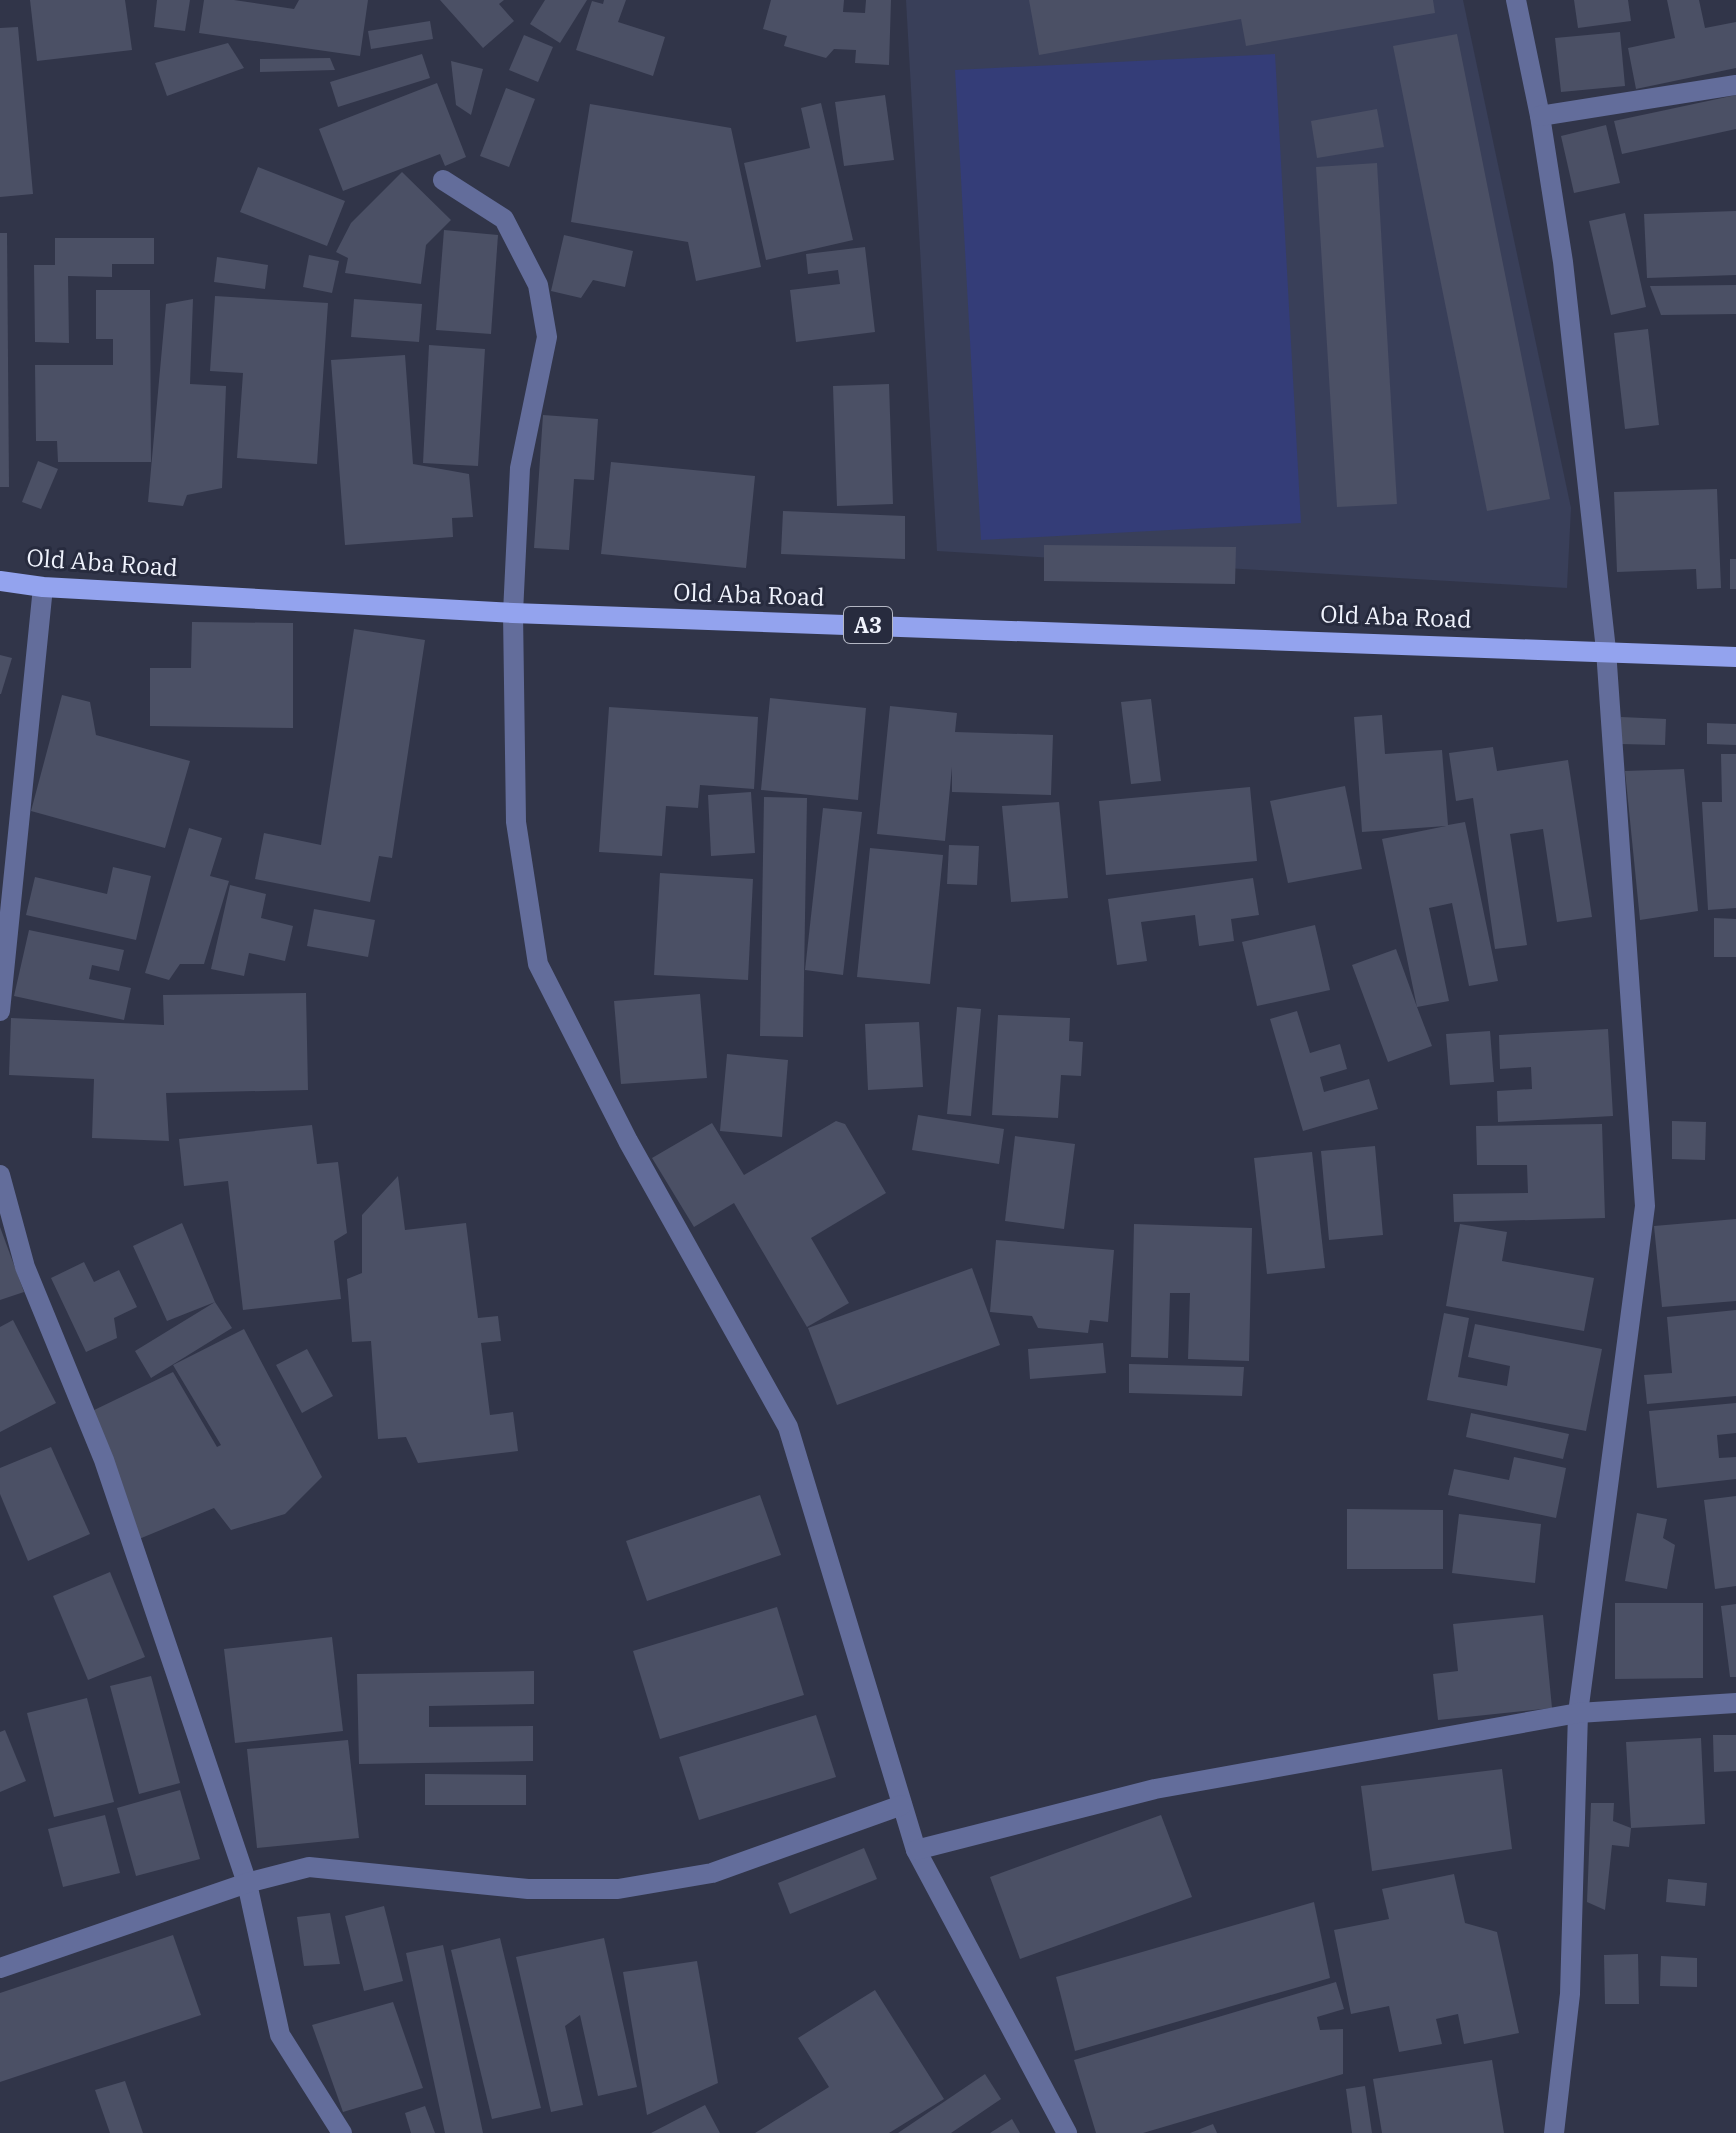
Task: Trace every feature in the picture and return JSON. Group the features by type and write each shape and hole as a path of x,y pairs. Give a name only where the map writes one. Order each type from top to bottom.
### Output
{"main road":[{"name":"Old Aba Road","path":"0,581 43,587 513,613 1736,657"}],"street":[{"path":"1516,0 1540,116 1563,262 1606,650 1645,1206 1578,1713 1570,1994 1554,2133"},
{"path":"1540,116 1736,85"},
{"path":"443,180 504,219 538,285 547,337 520,468 513,613 516,822 538,964 628,1141 788,1427 916,1850 1067,2133"},
{"path":"0,1011 43,587"},
{"path":"0,1175 25,1267 104,1460 247,1883 280,2035 342,2133"},
{"path":"916,1850 1155,1789 1578,1713 1736,1703"},
{"path":"0,1968 247,1883 309,1867 528,1889 618,1889 712,1873 902,1805"}],"shaded area":[{"path":"906,0 1463,0 1571,508 1567,588 937,551"},
{"path":"1275,54 1301,523 981,540 955,70"}],"building":[{"path":"30,0 125,0 132,50 37,61"},
{"path":"157,0 190,0 185,31 154,27"},
{"path":"204,0 234,0 294,9 299,0 368,0 360,56 199,33"},
{"path":"440,0 504,0 499,4 514,21 483,48"},
{"path":"545,0 587,0 560,43 530,24"},
{"path":"604,0 626,0 618,22 665,37 653,76 576,50 592,1 603,4"},
{"path":"771,0 844,0 843,12 865,13 866,0 891,0 889,65 855,63 856,50 834,49 826,58 784,46 787,36 763,29"},
{"path":"1029,0 1433,0 1435,13 1246,46 1241,19 1039,55"},
{"path":"1574,0 1628,0 1631,21 1578,28"},
{"path":"1667,0 1699,0 1705,28 1736,22 1736,68 1636,89 1628,48 1675,38"},
{"path":"430,21 433,39 371,49 368,31"},
{"path":"18,27 33,194 0,197 0,28"},
{"path":"1620,32 1625,86 1561,92 1555,38"},
{"path":"1457,34 1550,499 1487,511 1393,46"},
{"path":"524,35 553,47 538,82 509,70"},
{"path":"228,43 244,68 167,96 155,63"},
{"path":"422,54 430,78 338,107 330,82"},
{"path":"330,58 335,70 260,72 260,59"},
{"path":"451,61 483,69 471,115 456,105"},
{"path":"437,83 466,157 445,166 440,154 343,191 319,129"},
{"path":"506,88 535,99 509,167 480,156"},
{"path":"885,95 894,160 844,166 835,102"},
{"path":"1736,95 1736,129 1622,154 1614,121"},
{"path":"821,103 853,240 766,260 744,163 810,148 801,108"},
{"path":"590,104 731,128 761,267 696,281 688,242 571,222"},
{"path":"1377,109 1384,147 1317,158 1311,121"},
{"path":"1606,125 1620,183 1574,193 1561,136"},
{"path":"1377,163 1397,504 1337,507 1316,167"},
{"path":"258,167 345,201 327,246 240,212"},
{"path":"402,172 451,220 426,245 421,284 345,273 348,258 336,252 351,223"},
{"path":"1736,211 1736,275 1647,278 1644,214"},
{"path":"1625,213 1646,307 1611,315 1589,221"},
{"path":"444,230 498,235 491,334 436,330"},
{"path":"0,233 7,233 9,487 0,487"},
{"path":"564,235 633,251 625,287 593,280 581,298 551,291"},
{"path":"55,238 154,238 154,264 112,264 112,277 68,276 69,343 35,342 34,265 55,265"},
{"path":"865,247 875,332 796,342 790,290 840,284 838,270 808,274 806,254"},
{"path":"309,255 339,261 332,293 303,287"},
{"path":"217,257 268,265 265,289 214,282"},
{"path":"1736,285 1736,314 1661,315 1650,286"},
{"path":"96,290 150,290 151,462 58,462 57,441 36,441 35,365 113,365 113,339 96,339"},
{"path":"215,296 328,303 317,464 237,458 243,373 210,371"},
{"path":"193,299 190,384 226,386 222,488 187,495 183,506 148,502 166,304"},
{"path":"354,299 422,304 419,342 351,337"},
{"path":"1648,329 1659,425 1625,429 1614,333"},
{"path":"429,345 485,349 478,466 423,463"},
{"path":"405,355 413,464 469,474 473,517 452,518 453,537 345,545 331,360"},
{"path":"889,384 893,504 837,506 833,386"},
{"path":"543,415 598,419 594,480 574,479 569,550 534,548"},
{"path":"38,461 58,469 41,509 22,502"},
{"path":"611,462 755,476 746,568 601,554"},
{"path":"1717,489 1721,588 1697,589 1696,569 1617,572 1614,492"},
{"path":"783,511 905,516 905,559 781,554"},
{"path":"1044,545 1236,547 1235,584 1044,581"},
{"path":"1730,559 1736,559 1736,589 1730,589"},
{"path":"192,622 293,623 293,728 150,726 150,668 191,668"},
{"path":"354,629 425,640 392,858 379,856 370,902 255,879 264,833 321,845"},
{"path":"0,655 12,658 1,694 0,694"},
{"path":"62,695 90,702 96,735 190,761 165,848 31,811"},
{"path":"770,698 866,708 858,800 761,790"},
{"path":"1151,699 1161,781 1131,784 1121,702"},
{"path":"890,706 957,713 955,732 1053,735 1051,795 952,792 952,767 945,841 877,834"},
{"path":"609,707 758,717 754,789 700,785 698,808 666,806 662,856 599,852"},
{"path":"1382,715 1385,754 1442,750 1448,825 1465,822 1498,981 1469,986 1452,903 1429,908 1449,1001 1417,1007 1382,839 1446,826 1362,832 1354,717"},
{"path":"1621,717 1666,719 1665,745 1620,744"},
{"path":"1707,723 1736,724 1736,745 1707,744"},
{"path":"1493,747 1497,771 1568,760 1592,917 1557,922 1543,829 1510,834 1527,945 1495,949 1473,798 1456,801 1449,753"},
{"path":"1721,754 1736,754 1736,908 1708,910 1702,802 1722,802"},
{"path":"1684,769 1698,911 1640,920 1625,771"},
{"path":"1345,786 1362,869 1288,883 1270,801"},
{"path":"1250,787 1257,861 1106,875 1099,801"},
{"path":"751,792 755,853 711,856 708,795"},
{"path":"764,797 807,798 803,1037 760,1036"},
{"path":"1059,802 1068,898 1011,902 1002,806"},
{"path":"823,808 862,812 843,975 805,970"},
{"path":"189,828 222,838 210,876 229,881 204,964 180,964 169,980 145,973"},
{"path":"949,845 979,846 977,885 947,884"},
{"path":"870,848 943,855 930,984 857,977"},
{"path":"113,867 151,876 136,940 26,915 35,877 107,894"},
{"path":"660,873 753,879 748,980 654,975"},
{"path":"1253,878 1259,915 1231,919 1234,941 1199,946 1195,915 1141,922 1147,961 1117,965 1108,899"},
{"path":"230,885 266,894 261,918 293,926 285,961 249,953 244,976 211,969"},
{"path":"314,909 375,920 368,957 307,946"},
{"path":"1714,918 1736,919 1736,957 1714,957"},
{"path":"1315,925 1330,990 1257,1006 1242,942"},
{"path":"29,930 124,950 119,971 92,965 89,979 131,988 124,1020 14,996"},
{"path":"1396,949 1432,1046 1388,1062 1352,965"},
{"path":"306,993 308,1090 166,1093 169,1141 92,1138 94,1079 9,1075 11,1018 164,1025 163,995"},
{"path":"700,994 707,1078 621,1084 614,1001"},
{"path":"957,1007 981,1009 971,1116 947,1114"},
{"path":"1297,1011 1310,1053 1340,1044 1347,1069 1320,1077 1324,1092 1369,1079 1378,1109 1303,1131 1270,1019"},
{"path":"998,1015 1070,1018 1069,1041 1083,1042 1081,1076 1061,1075 1058,1118 992,1115"},
{"path":"919,1022 923,1087 868,1090 865,1024"},
{"path":"1608,1029 1613,1116 1498,1122 1497,1091 1532,1089 1531,1067 1500,1069 1499,1035"},
{"path":"1490,1031 1494,1082 1450,1085 1446,1034"},
{"path":"727,1054 788,1060 782,1137 720,1131"},
{"path":"918,1115 1004,1129 999,1164 912,1150"},
{"path":"836,1121 845,1124 886,1193 811,1238 849,1303 807,1327 734,1203 694,1227 652,1158 712,1123 744,1175"},
{"path":"1672,1121 1706,1122 1705,1160 1672,1159"},
{"path":"1602,1124 1605,1218 1454,1222 1453,1194 1528,1193 1527,1165 1477,1165 1476,1126"},
{"path":"312,1125 317,1164 338,1162 347,1233 334,1241 341,1299 243,1310 228,1181 184,1186 179,1139"},
{"path":"1015,1136 1075,1144 1064,1229 1005,1221"},
{"path":"1375,1146 1383,1235 1329,1240 1321,1151"},
{"path":"1312,1152 1325,1268 1267,1274 1254,1158"},
{"path":"398,1176 405,1230 466,1223 478,1318 498,1316 501,1341 481,1343 490,1415 513,1412 518,1451 418,1463 406,1437 378,1439 371,1341 352,1342 347,1279 362,1273 362,1215"},
{"path":"1736,1219 1736,1301 1662,1307 1654,1226"},
{"path":"182,1223 215,1302 167,1321 133,1246"},
{"path":"1134,1224 1252,1228 1249,1361 1188,1359 1190,1293 1170,1293 1168,1358 1131,1357"},
{"path":"1460,1224 1507,1232 1502,1261 1594,1278 1584,1331 1446,1306"},
{"path":"0,1227 24,1292 0,1300"},
{"path":"996,1240 1114,1250 1108,1322 1090,1320 1088,1333 1038,1328 1032,1316 990,1312"},
{"path":"84,1262 94,1282 119,1270 137,1307 114,1318 117,1338 86,1352 51,1278"},
{"path":"972,1268 1000,1345 837,1405 808,1328"},
{"path":"215,1302 232,1328 151,1378 135,1351"},
{"path":"1736,1310 1736,1396 1647,1404 1644,1375 1672,1373 1667,1317"},
{"path":"1444,1313 1469,1318 1458,1377 1507,1386 1510,1366 1468,1357 1475,1324 1602,1349 1586,1431 1427,1400"},
{"path":"13,1320 56,1403 0,1432 0,1327"},
{"path":"244,1329 322,1477 285,1514 231,1530 214,1508 139,1539 88,1413 173,1372 217,1447 221,1445 173,1365"},
{"path":"1103,1343 1106,1373 1030,1379 1028,1349"},
{"path":"307,1349 333,1396 302,1413 276,1365"},
{"path":"1129,1364 1244,1367 1242,1396 1129,1393"},
{"path":"1736,1403 1736,1433 1717,1435 1719,1458 1736,1457 1736,1479 1657,1488 1649,1411"},
{"path":"1471,1413 1569,1434 1563,1459 1466,1437"},
{"path":"51,1447 90,1534 28,1561 0,1494 0,1468"},
{"path":"1514,1457 1566,1468 1556,1518 1448,1495 1454,1469 1509,1480"},
{"path":"760,1495 781,1555 647,1601 626,1541"},
{"path":"1736,1496 1736,1586 1715,1589 1704,1500"},
{"path":"1347,1509 1443,1510 1443,1569 1347,1569"},
{"path":"1637,1513 1667,1519 1663,1538 1675,1545 1667,1589 1625,1581"},
{"path":"1459,1514 1541,1524 1535,1583 1452,1573"},
{"path":"110,1572 145,1657 88,1680 53,1596"},
{"path":"1615,1603 1703,1603 1703,1678 1615,1679"},
{"path":"1736,1604 1736,1677 1730,1677 1721,1606"},
{"path":"777,1607 804,1695 660,1739 633,1651"},
{"path":"1543,1615 1552,1708 1438,1720 1433,1674 1458,1671 1453,1624"},
{"path":"332,1637 343,1731 235,1743 224,1649"},
{"path":"534,1671 534,1704 429,1706 429,1727 533,1726 533,1761 359,1764 357,1674"},
{"path":"151,1676 180,1783 139,1794 110,1686"},
{"path":"87,1698 114,1802 54,1817 27,1713"},
{"path":"816,1715 836,1777 699,1820 679,1757"},
{"path":"5,1730 26,1781 0,1792 0,1732"},
{"path":"1713,1735 1736,1735 1736,1771 1714,1772"},
{"path":"1701,1738 1705,1824 1631,1828 1626,1742"},
{"path":"348,1740 359,1838 257,1848 247,1749"},
{"path":"1502,1769 1512,1849 1372,1871 1361,1786"},
{"path":"425,1774 526,1775 526,1805 425,1805"},
{"path":"180,1790 200,1859 136,1876 117,1808"},
{"path":"1591,1803 1614,1803 1613,1821 1631,1828 1629,1847 1612,1845 1605,1910 1587,1902"},
{"path":"105,1815 120,1873 63,1887 48,1829"},
{"path":"1161,1815 1192,1897 1020,1959 990,1877"},
{"path":"864,1848 877,1879 790,1914 778,1883"},
{"path":"1454,1874 1465,1923 1497,1932 1519,2033 1464,2044 1458,2014 1436,2019 1442,2044 1399,2052 1389,2006 1351,2014 1334,1930 1389,1919 1382,1889"},
{"path":"1668,1879 1707,1883 1705,1906 1666,1902"},
{"path":"1314,1902 1330,1978 1075,2051 1056,1977"},
{"path":"384,1906 403,1981 364,1991 345,1916"},
{"path":"330,1913 340,1964 304,1966 297,1917"},
{"path":"173,1935 201,2015 0,2082 0,1993"},
{"path":"500,1938 541,2108 492,2119 451,1950"},
{"path":"604,1938 637,2087 598,2096 580,2015 565,2026 583,2105 551,2112 516,1957"},
{"path":"443,1945 483,2133 445,2133 406,1953"},
{"path":"1638,1954 1639,2004 1605,2004 1604,1955"},
{"path":"1661,1956 1697,1958 1697,1987 1660,1986"},
{"path":"697,1961 718,2083 647,2115 623,1972"},
{"path":"1336,1982 1344,2009 1317,2017 1320,2030 1343,2029 1343,2074 1143,2133 1096,2133 1074,2060"},
{"path":"875,1990 944,2099 889,2133 755,2133 829,2087 798,2038"},
{"path":"393,2002 423,2088 343,2112 312,2025"},
{"path":"1492,2060 1504,2133 1382,2133 1373,2079"},
{"path":"985,2074 1001,2099 951,2133 898,2133"},
{"path":"125,2081 143,2133 110,2133 95,2090"},
{"path":"1365,2086 1372,2133 1352,2133 1346,2089"},
{"path":"705,2105 720,2133 651,2133"},
{"path":"425,2106 435,2133 411,2133 405,2113"},
{"path":"1012,2119 1020,2133 990,2133"},
{"path":"1213,2124 1217,2133 1190,2133"}]}
